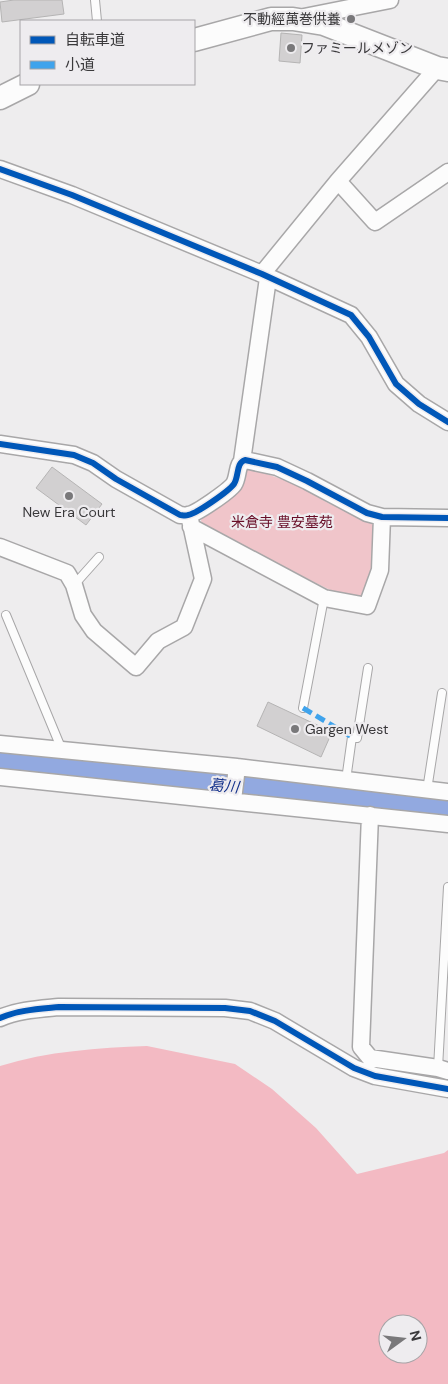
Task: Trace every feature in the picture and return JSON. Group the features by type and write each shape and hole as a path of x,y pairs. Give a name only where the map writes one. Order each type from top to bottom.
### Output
{"street":[{"path":"294,19 390,0"},
{"path":"190,521 230,488 236,480 242,461 265,276 338,181 442,69 324,24 294,19 271,19 195,40"},
{"path":"0,98 26,85"},
{"path":"0,169 72,195 265,276 351,315 369,337 396,384 419,404 448,422"},
{"path":"338,181 375,222 448,172"},
{"path":"0,444 74,455 93,463 172,512 324,598 367,606 380,570 382,517"},
{"path":"242,461 250,460 277,467 367,513 382,517 448,518"},
{"path":"0,547 67,573 74,584 83,615 94,632 136,667 158,641 184,627 203,579 190,521"},
{"path":"0,744 448,792"},
{"path":"233,800 237,768"},
{"path":"0,777 448,824"},
{"path":"370,815 361,1047 370,1058 443,1070"},
{"path":"0,1018 32,1010 59,1007 226,1008 250,1011 275,1021 354,1068 375,1076 448,1089"}],"lane":[{"path":"95,0 97,20"},
{"path":"74,584 99,557"},
{"path":"303,708 324,598"},
{"path":"6,615 62,752"},
{"path":"346,780 352,736 357,738 368,668"},
{"path":"428,790 442,693"},
{"path":"443,1070 448,887"}],"green space":[{"name":"米倉寺 豊安墓苑","path":"250,468 301,486 328,503 370,521 377,531 374,567 364,596 357,600 328,589 204,527 201,521 202,515 240,490 245,470"}],"shaded area":[{"path":"147,1046 235,1064 272,1089 316,1128 357,1174 444,1153 448,1150 448,1384 0,1384 0,1066 36,1057 92,1049"}],"building":[{"path":"14,0 62,0 64,14 2,22 0,2"},
{"name":"ファミールメゾン","path":"281,33 302,35 300,63 279,61"},
{"name":"New Era Court","path":"52,467 102,504 86,525 36,488"},
{"name":"Gargen West","path":"268,702 332,732 321,757 257,726"}],"waterway":[{"name":"葛川","path":"0,763 99,771 448,808"}],"marked path":[{"path":"303,708 352,737"}],"cycle path":[{"path":"0,169 72,195 262,274 351,315 369,337 396,384 419,404 448,422"},
{"path":"0,444 74,455 93,463 116,479 180,515 192,514 226,492 236,481 240,464 245,460 277,467 367,513 382,517 448,518"},
{"path":"0,1018 36,1009 59,1007 225,1008 250,1011 275,1021 354,1068 375,1076 448,1089"}],"place":[{"name":"不動經萬巻供養","path":"351,19"},
{"name":"ファミールメゾン","path":"291,48"},
{"name":"New Era Court","path":"69,496"},
{"name":"Gargen West","path":"295,729"}]}
